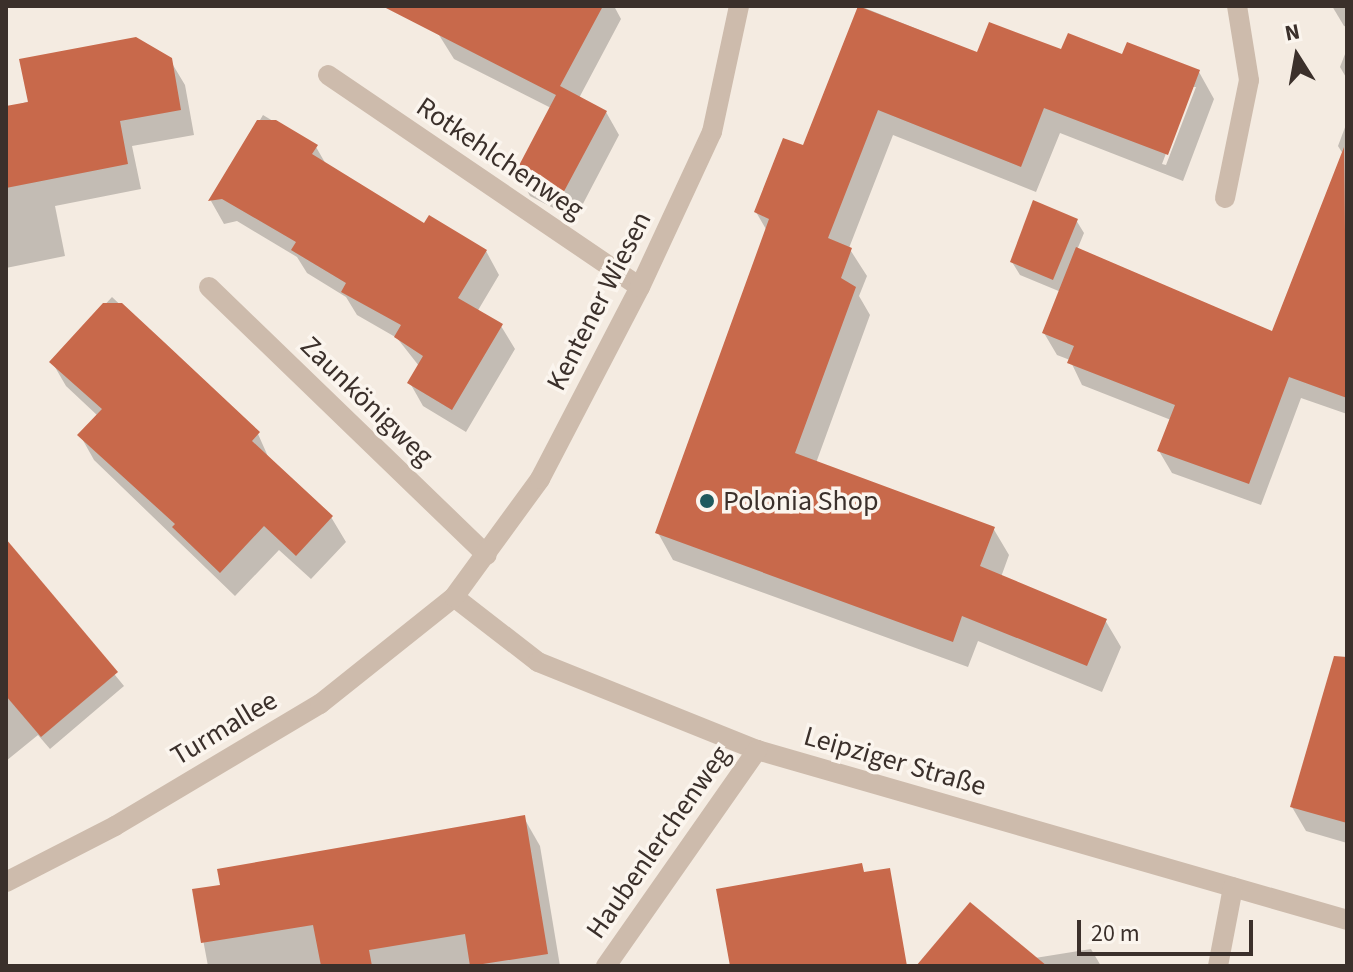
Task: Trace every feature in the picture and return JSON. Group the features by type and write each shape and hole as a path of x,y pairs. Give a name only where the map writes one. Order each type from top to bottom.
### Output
{"street":[{"name":"Kentener Wiesen","path":"454,597 540,479 640,287 712,132 739,6"},
{"path":"1225,198 1249,80 1237,6"},
{"name":"Rotkehlchenweg","path":"328,75 640,287"},
{"name":"Zaunkönigweg","path":"209,287 487,555"},
{"name":"Leipziger Straße","path":"454,597 538,662 757,750 1347,920"},
{"name":"Turmallee","path":"6,882 115,826 320,704 454,597"},
{"name":"Haubenlerchenweg","path":"606,966 757,750"},
{"path":"1218,966 1233,887"}],"building":[{"path":"382,6 603,6 560,86 607,111 561,197 515,173 556,95"},
{"path":"858,6 977,52 989,22 1061,49 1068,33 1122,54 1127,42 1200,70 1168,155 1044,108 1021,167 878,110 828,238 852,248 841,278 856,287 795,453 995,527 980,566 1107,619 1087,666 962,616 953,642 655,533 769,219 754,212 783,138 803,145"},
{"path":"136,37 172,58 181,110 120,121 128,164 6,188 6,106 28,102 19,59"},
{"path":"257,120 276,120 318,145 312,154 424,223 429,215 487,250 458,298 503,324 452,410 407,383 423,356 394,337 401,325 341,292 346,283 291,250 296,242 222,199 208,201"},
{"path":"1344,147 1347,398 1289,377 1249,484 1157,451 1175,405 1067,363 1074,346 1042,333 1076,247 1272,331"},
{"path":"1033,200 1078,219 1053,280 1010,262"},
{"path":"103,303 122,303 260,432 252,441 333,516 296,556 264,526 220,573 172,527 175,524 77,435 102,409 49,362"},
{"path":"6,539 118,672 41,737 6,696"},
{"path":"1334,656 1347,657 1347,823 1290,807"},
{"path":"525,815 548,954 470,966 465,934 369,950 372,966 321,966 313,925 201,943 192,889 220,885 217,869"},
{"path":"862,863 864,872 890,868 907,966 730,966 716,889"},
{"path":"970,902 1047,966 916,966"}],"place":[{"name":"Polonia Shop","path":"707,501"}]}
